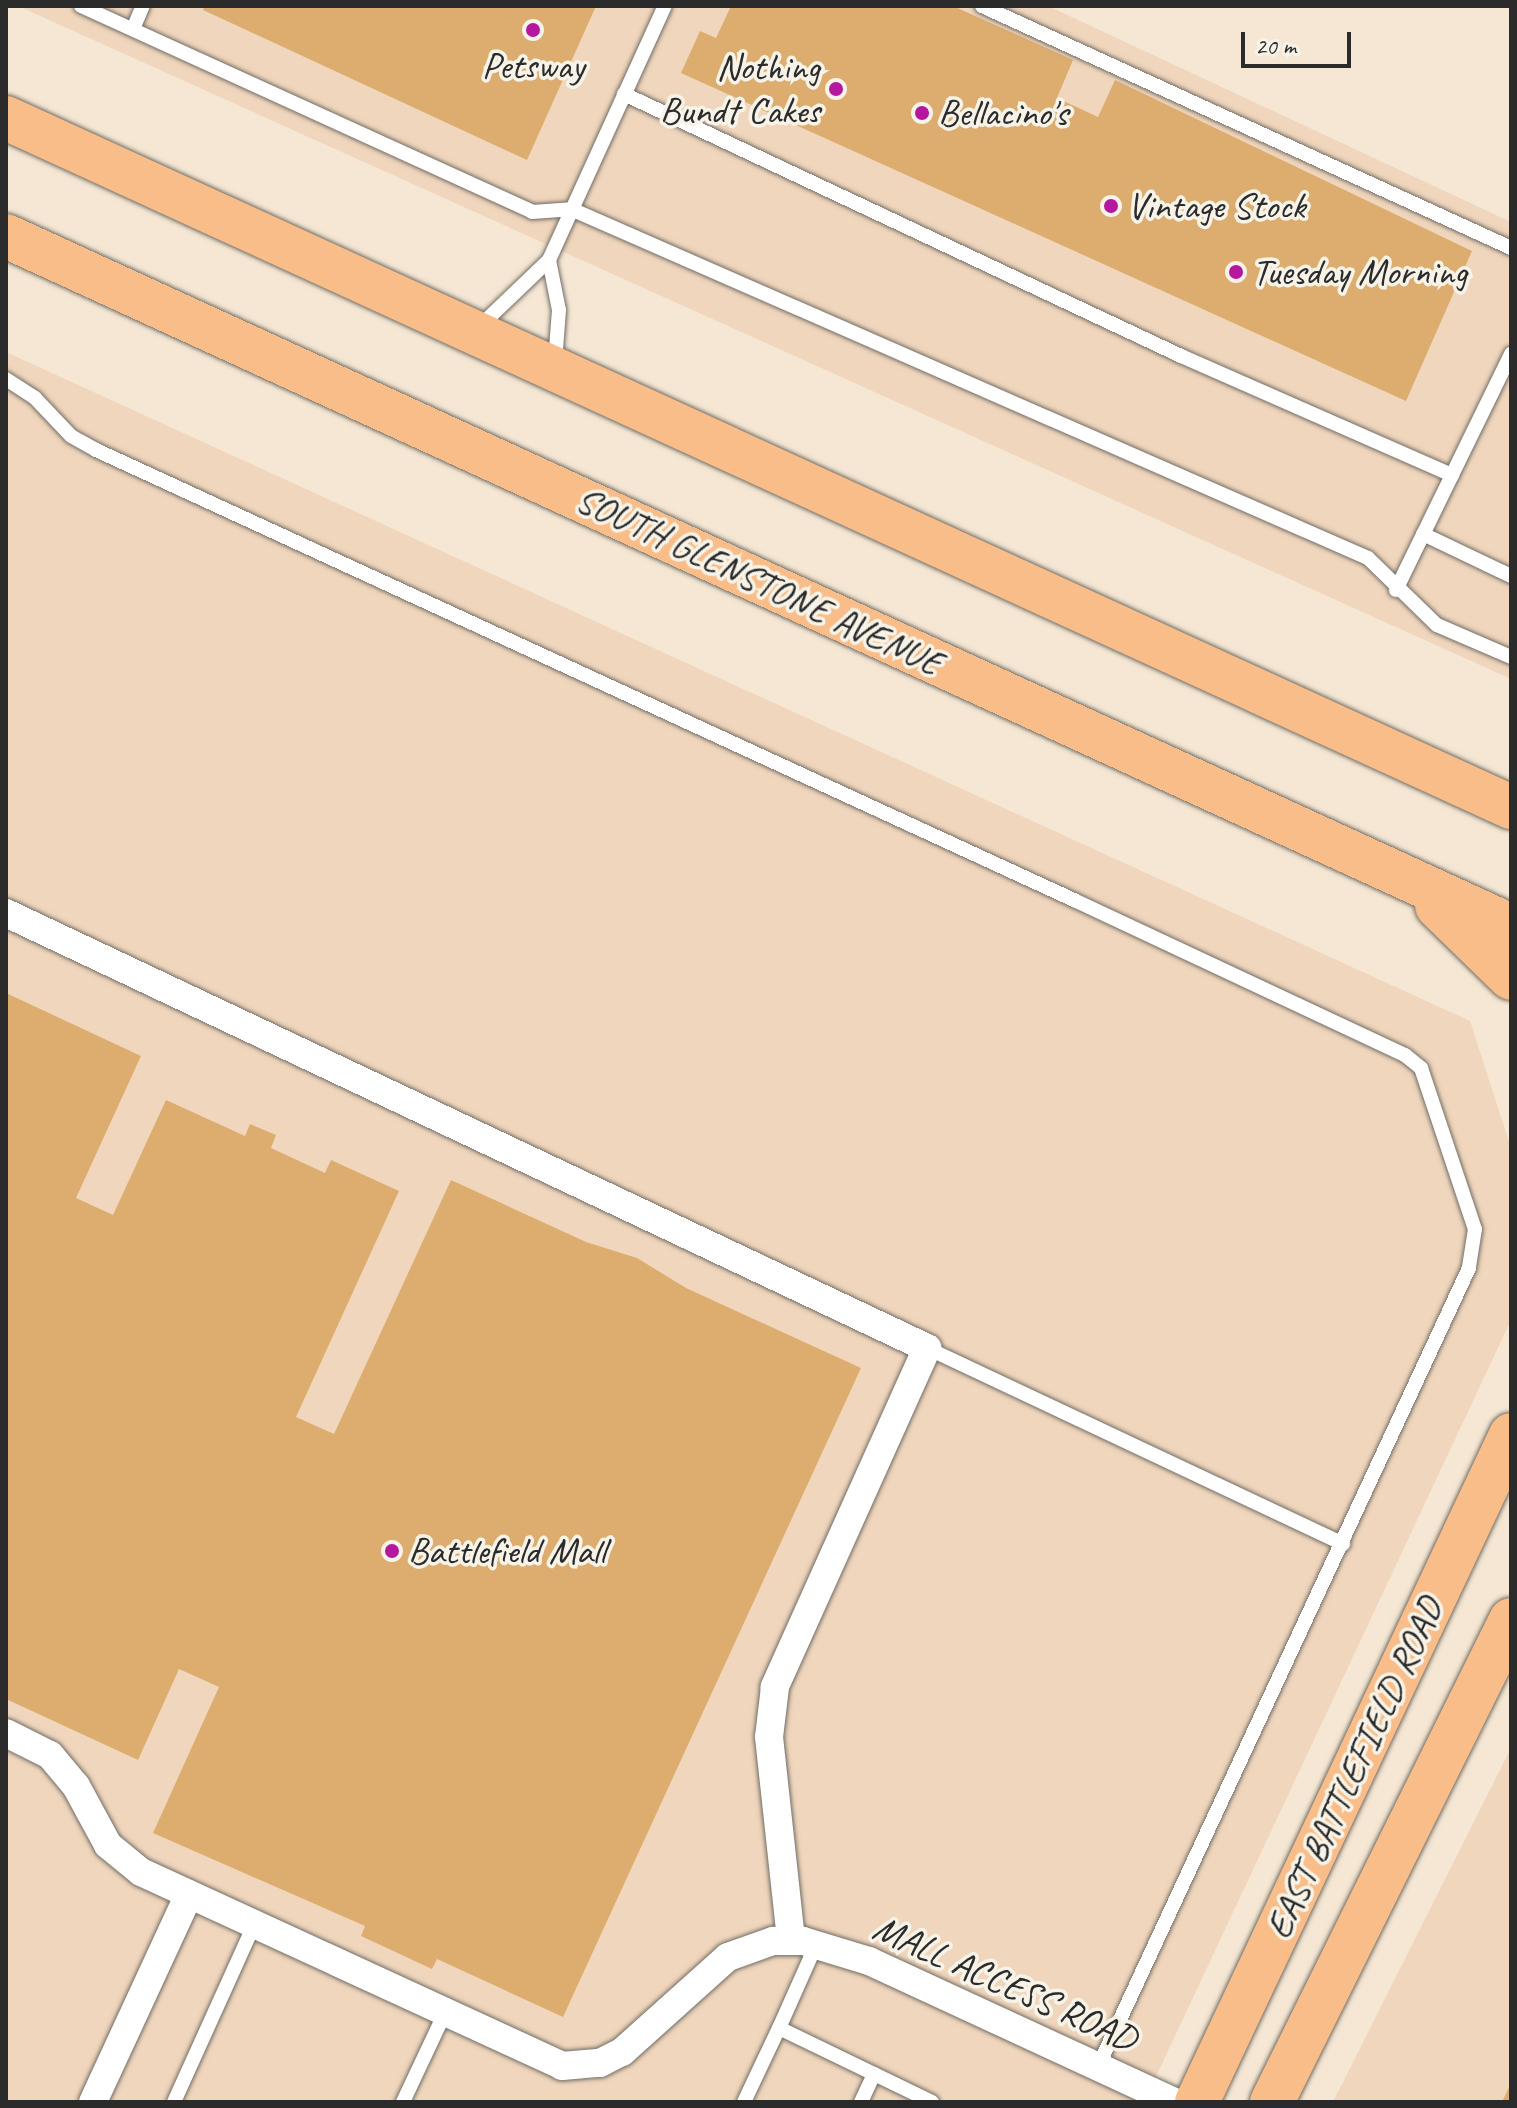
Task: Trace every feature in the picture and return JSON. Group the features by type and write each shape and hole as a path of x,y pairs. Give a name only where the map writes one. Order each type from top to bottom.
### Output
{"main road":[{"path":"6,104 72,148"},
{"path":"6,118 1511,807"},
{"name":"SOUTH GLENSTONE AVENUE","path":"6,236 1511,926"},
{"path":"1402,876 1470,934 1511,978"},
{"name":"EAST BATTLEFIELD ROAD","path":"1197,2102 1511,1435"},
{"name":"EAST BATTLEFIELD ROAD","path":"1272,2102 1511,1620"}],"street":[{"path":"6,913 927,1348 775,1687 769,1737 803,1942 752,1946 728,1957 622,2052 600,2063 562,2066 444,2015 125,1861 108,1845 65,1770 50,1755 6,1733"},
{"path":"93,2102 189,1894"},
{"name":"MALL ACCESS ROAD","path":"803,1942 869,1961 1174,2102"}],"lane":[{"path":"81,6 532,212 571,209 1368,558 1396,590 1437,625 1511,657"},
{"path":"133,29 143,6"},
{"path":"473,332 549,260 665,6"},
{"path":"982,6 1511,248"},
{"path":"624,94 1181,356 1452,475"},
{"path":"549,260 559,310 554,369"},
{"path":"1396,590 1510,357"},
{"path":"6,379 35,398 71,436 96,450 1074,900 1405,1055 1421,1068 1475,1229 1469,1268 1098,2067"},
{"path":"1423,534 1511,576"},
{"path":"927,1348 1343,1544"},
{"path":"174,2102 254,1925"},
{"path":"744,2102 779,2028 803,1942"},
{"path":"403,2102 444,2015"},
{"path":"779,2028 932,2102"},
{"path":"861,2102 874,2074"}],"shaded area":[{"path":"18,6 1048,6 1511,222 1511,679"},
{"name":"Battlefield Mall","path":"6,352 1470,1021 1511,1148 1511,1320 1144,2102 6,2102"},
{"path":"1511,1748 1511,2102 1333,2102 1432,1905"}],"building":[{"path":"205,6 596,6 527,160 203,10"},
{"path":"731,6 953,6 1073,60 1057,98 1098,117 1115,80 1472,251 1406,401 681,73 700,31 716,38"},
{"name":"Battlefield Mall","path":"6,993 141,1056 76,1198 113,1215 166,1100 245,1136 250,1124 276,1135 271,1148 325,1173 331,1160 399,1191 296,1417 334,1434 451,1180 586,1242 637,1258 686,1288 861,1368 563,2017 437,1959 432,1969 361,1936 365,1926 153,1833 219,1687 179,1669 138,1760 6,1699"},
{"path":"1511,2083 1511,2102 1502,2102"}],"place":[{"name":"Petsway","path":"533,30"},
{"name":"Nothing Bundt Cakes","path":"836,89"},
{"name":"Bellacino's","path":"922,113"},
{"name":"Vintage Stock","path":"1111,206"},
{"name":"Tuesday Morning","path":"1236,272"},
{"name":"Battlefield Mall","path":"392,1551"}]}
